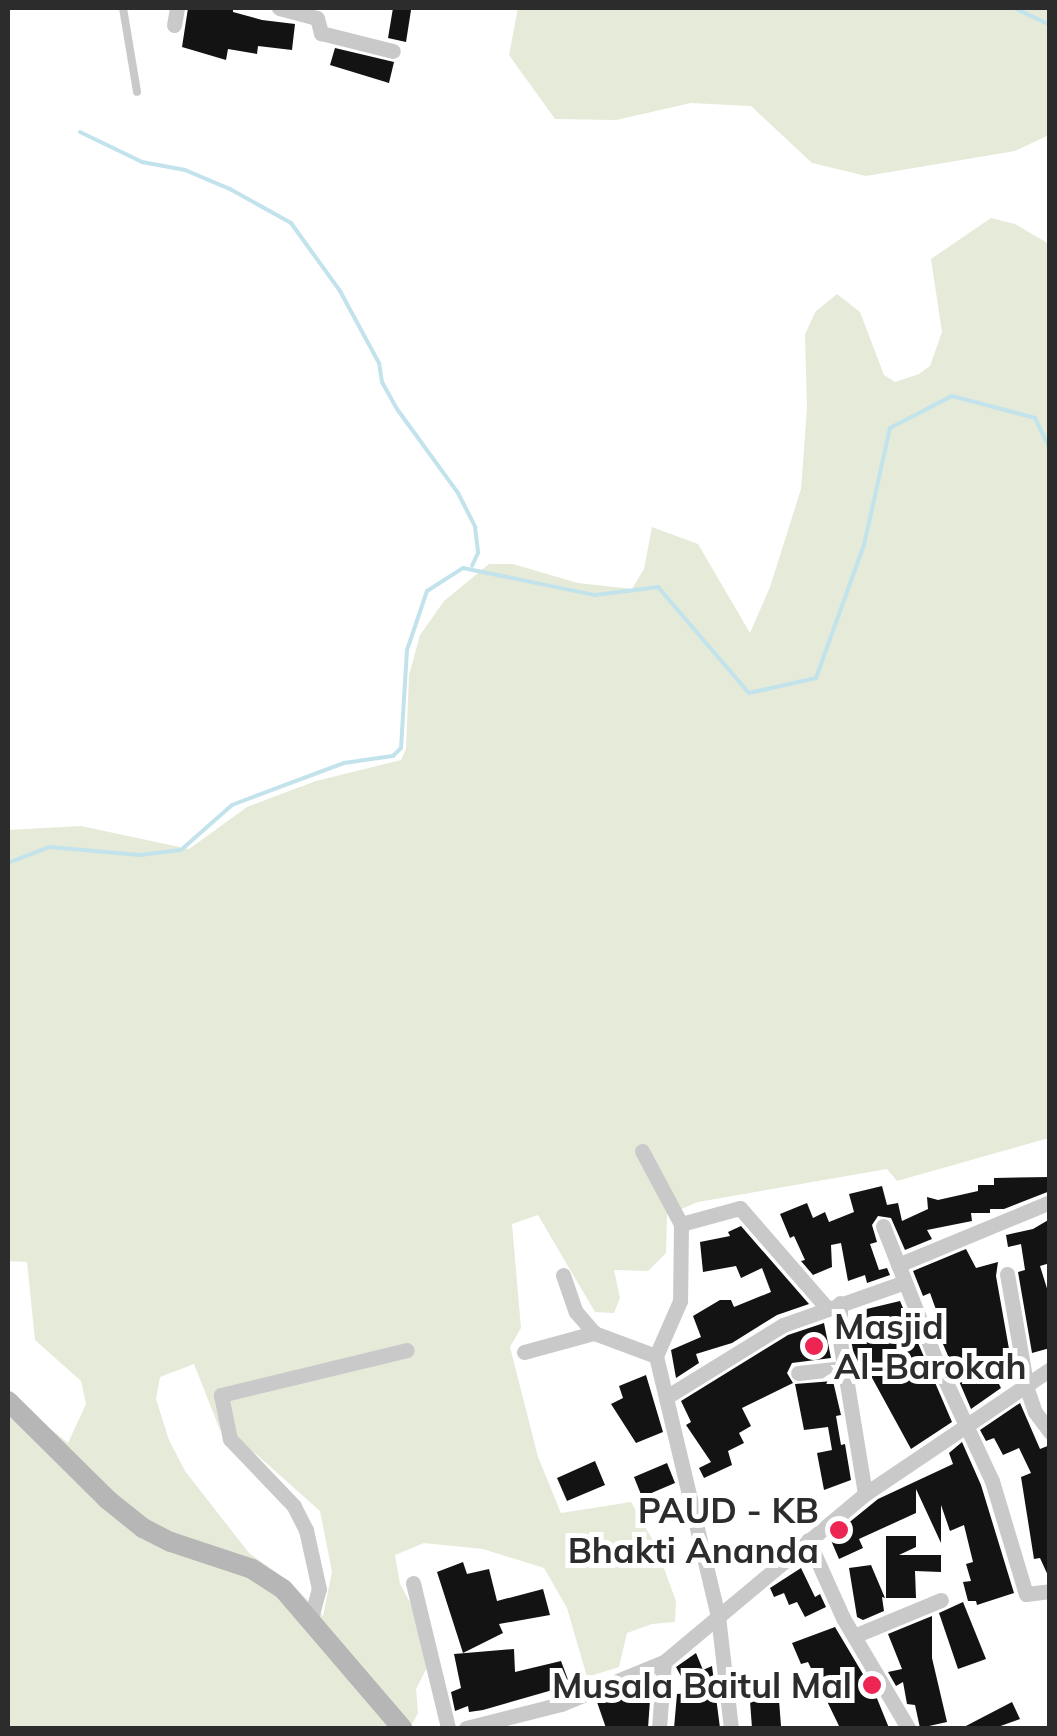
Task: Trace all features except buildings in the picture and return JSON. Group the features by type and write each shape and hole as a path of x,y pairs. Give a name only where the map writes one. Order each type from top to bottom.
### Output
{"main road":[{"path":"8,1401 108,1500 143,1528 267,1577 310,1618 402,1728"}],"street":[{"path":"174,25 178,8"},
{"path":"279,8 317,18 321,32 393,52"},
{"path":"642,1151 681,1224 680,1301 656,1356 718,1616 731,1728"},
{"path":"898,1265 1050,1202"},
{"path":"681,1224 740,1208 833,1305 865,1494"},
{"path":"883,1226 992,1480 1026,1594 1050,1591"},
{"path":"1008,1274 1034,1412 1050,1432"},
{"path":"562,1275 576,1312 594,1333 656,1356"},
{"path":"668,1396 784,1324 905,1282"},
{"path":"524,1352 594,1333"},
{"path":"310,1618 319,1588 306,1530 294,1506 230,1439 221,1395 407,1350"},
{"path":"798,1372 844,1368"},
{"path":"466,1728 561,1704 664,1662 865,1494 1050,1369"},
{"path":"808,1540 854,1636 908,1728"},
{"path":"413,1583 448,1728"},
{"path":"854,1636 941,1600"},
{"path":"660,1728 664,1662"}],"lane":[{"path":"122,8 137,92"}],"green space":[{"path":"518,8 1049,8 1049,135 1015,151 866,176 812,163 751,106 691,103 616,120 555,119 509,55"},
{"path":"991,218 1015,224 1049,244 1049,1138 897,1181 887,1169 698,1202 667,1215 666,1253 648,1271 614,1270 620,1298 614,1313 595,1312 538,1215 512,1224 521,1328 510,1347 538,1457 561,1513 631,1502 655,1544 676,1601 675,1622 652,1624 627,1633 619,1667 587,1677 567,1608 544,1568 483,1549 424,1543 395,1555 400,1584 436,1650 416,1689 418,1713 410,1728 8,1728 8,1395 68,1443 86,1404 81,1381 35,1340 27,1262 8,1261 8,830 81,826 189,849 247,807 316,781 401,760 406,749 409,675 420,635 444,601 489,564 513,564 578,583 632,589 644,569 652,527 698,544 750,633 770,587 801,489 807,408 805,334 816,311 837,294 860,312 884,375 895,382 919,374 930,366 942,332 931,259","holes":["194,1364 220,1430 256,1454 320,1511 332,1572 323,1616 292,1584 249,1553 185,1471 169,1440 156,1399 160,1377"]}],"waterway":[{"path":"1014,8 1050,25"},
{"path":"80,132 142,162 185,170 230,189 291,223 340,291 379,363 382,382 397,409 458,493 475,527 478,553 472,566"},
{"path":"8,863 49,847 140,855 181,850 232,805 344,763 393,756 401,748 407,650 427,591 463,568 595,595 658,587 749,693 816,678 864,545 890,428 952,396 1035,418 1050,449"}],"place":[{"name":"Masjid Al-Barokah","path":"814,1346"},
{"name":"PAUD - KB Bhakti Ananda","path":"839,1530"},
{"name":"Musala Baitul Mal","path":"872,1685"}]}
